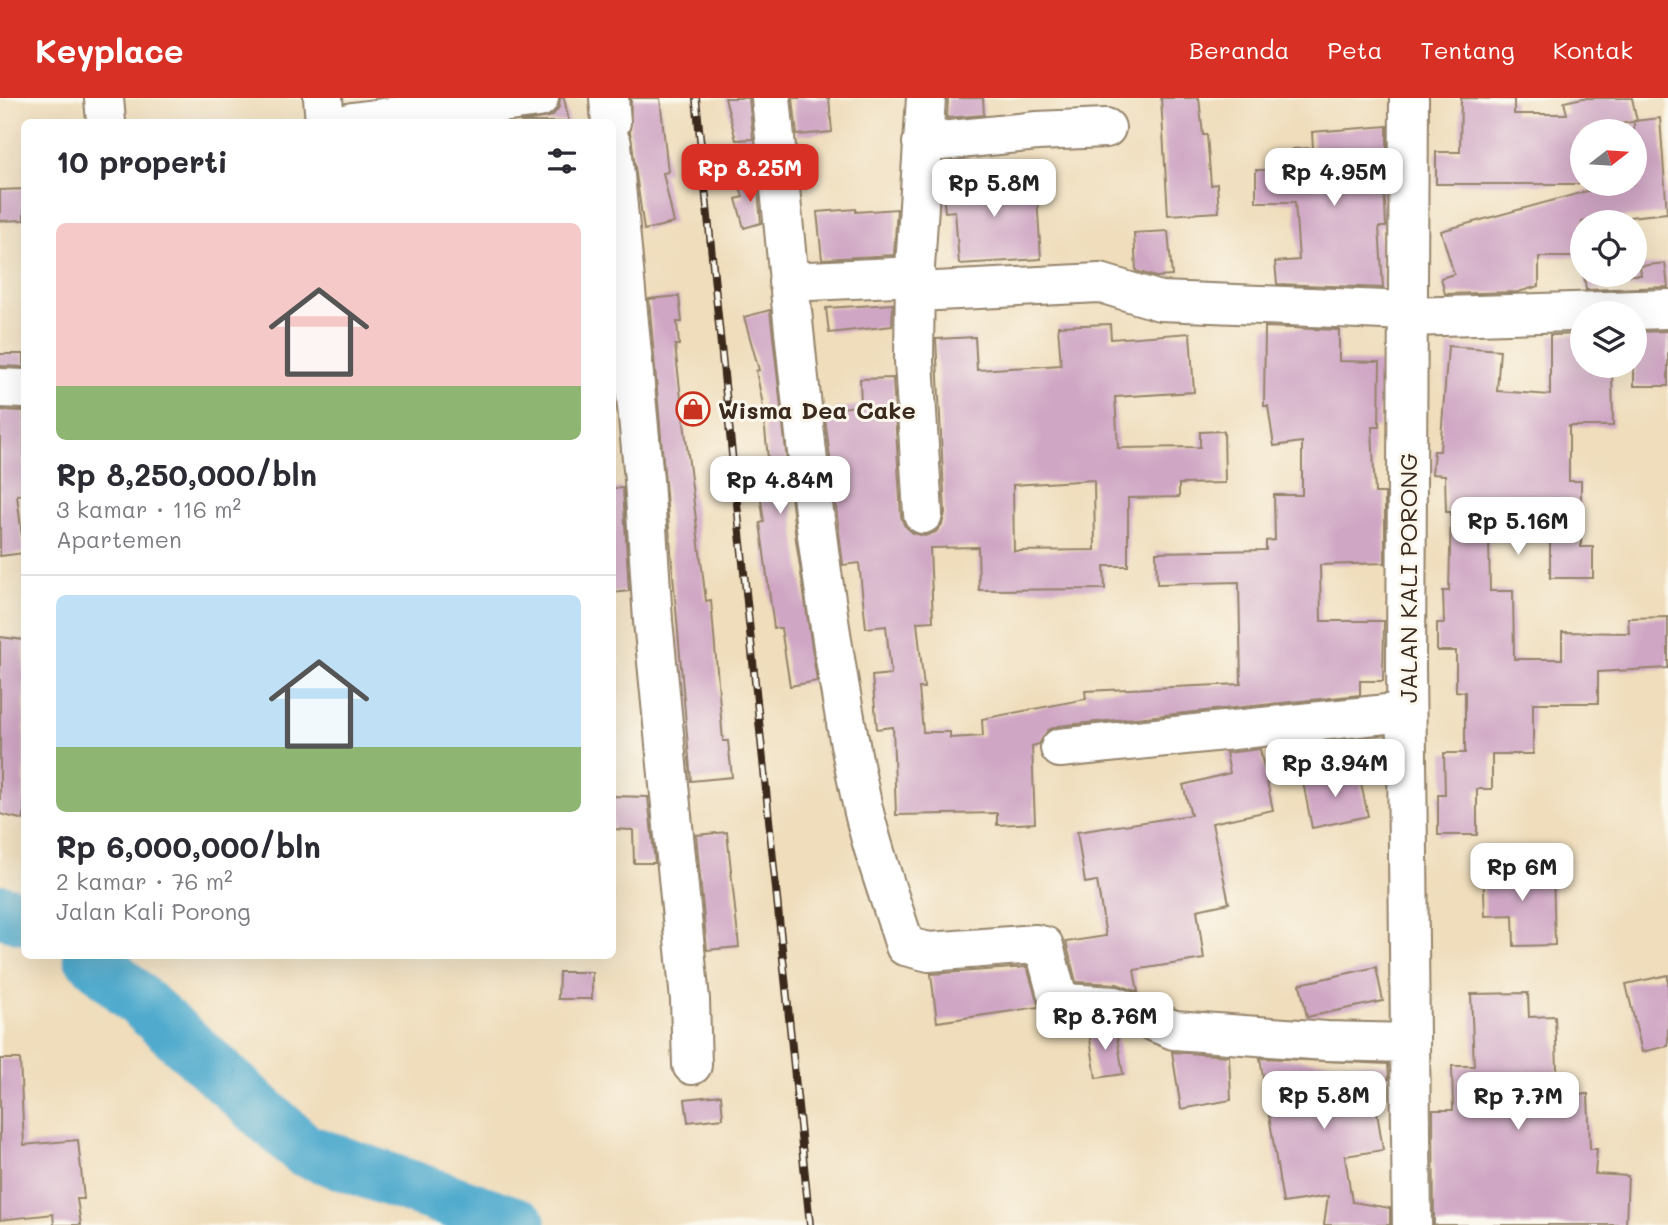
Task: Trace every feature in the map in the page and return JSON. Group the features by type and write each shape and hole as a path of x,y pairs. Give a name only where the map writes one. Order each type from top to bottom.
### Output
{"street":[{"path":"104,98 106,119"},
{"path":"323,98 325,119"},
{"path":"375,119 539,98"},
{"path":"609,98 611,119"},
{"path":"771,98 813,508 844,712 861,802 905,946 929,952 965,947 987,950 1036,944 1044,946 1057,995 1064,1003 1115,1006 1174,1030 1327,1041 1410,1043"},
{"path":"923,514 915,361 916,284 926,98"},
{"name":"JALAN KALI PORONG","path":"1409,98 1406,712 1412,1225"},
{"path":"922,143 1037,131 1106,128"},
{"path":"616,190 636,421 628,481 671,794 690,1000 692,1065"},
{"path":"788,282 1100,283 1160,301 1409,314 1668,309"},
{"path":"0,388 21,389"},
{"path":"1060,748 1406,712"}],"building":[{"path":"560,98 564,98 568,119 536,119 552,116 559,107"},
{"path":"631,98 660,98 668,172 663,173 674,223 644,230 630,132"},
{"path":"725,98 749,98 753,139 736,140"},
{"path":"793,98 829,98 832,132 797,135"},
{"path":"948,98 983,98 984,115 947,118"},
{"path":"1161,98 1199,98 1203,135 1207,135 1211,185 1217,184 1219,212 1168,215"},
{"path":"1461,98 1514,99 1514,114 1567,114 1564,102 1583,98 1632,98 1637,119 1570,119 1570,184 1436,184 1436,152 1460,152"},
{"path":"1660,118 1667,213 1647,215 1647,210 1570,210 1570,257 1539,257 1539,286 1518,292 1445,294 1441,278 1454,274 1441,231 1570,196 1647,196 1647,120"},
{"path":"1387,126 1387,159 1383,160 1386,227 1379,227 1383,288 1277,284 1275,262 1299,260 1295,202 1256,202 1256,170 1295,170 1293,149 1313,148 1312,132"},
{"path":"1013,176 1014,183 1036,181 1041,259 959,264 955,211 945,212 942,182"},
{"path":"757,179 761,223 744,228 736,199 743,197 739,184"},
{"path":"21,189 21,220 0,221 0,190"},
{"path":"856,209 856,212 897,209 894,255 822,259 817,212"},
{"path":"1168,231 1172,276 1156,277 1136,271 1134,233"},
{"path":"1665,263 1668,287 1586,290 1586,287 1647,287 1647,265"},
{"path":"679,296 682,322 677,322 679,345 675,345 706,601 711,600 723,741 728,741 732,777 691,781 649,299"},
{"path":"893,304 892,326 829,333 826,308"},
{"path":"770,310 796,540 817,681 790,686 781,628 774,628 760,523 764,522 758,479 770,478 762,400 756,371 759,370 744,317"},
{"path":"1110,324 1111,339 1190,333 1194,392 1115,397 1118,448 1200,447 1200,432 1224,431 1225,483 1179,484 1179,497 1128,498 1128,566 1104,566 1105,589 979,590 978,547 930,548 933,621 917,622 924,688 919,688 923,732 950,732 950,738 983,736 982,719 1086,699 1085,691 1241,684 1239,582 1157,584 1156,552 1266,550 1266,541 1275,540 1274,495 1302,495 1302,442 1274,446 1268,406 1264,406 1265,327 1339,330 1339,361 1380,362 1379,427 1372,427 1375,493 1385,493 1385,563 1320,565 1321,621 1384,621 1383,681 1360,681 1360,695 1058,726 1048,730 1039,744 1032,746 1035,823 997,825 997,813 896,815 893,727 877,729 872,676 891,674 886,626 866,628 859,563 843,565 825,417 836,415 836,409 861,405 860,379 893,378 901,516 904,525 913,533 925,536 936,532 945,513 936,339 975,337 977,370 1061,365 1058,326","holes":["1094,480 1095,550 1014,551 1013,485"]},
{"path":"1668,331 1668,386 1634,386 1634,378 1647,378 1647,332"},
{"path":"1570,334 1570,378 1612,378 1613,426 1569,426 1569,481 1581,481 1581,547 1593,547 1593,578 1550,578 1550,540 1489,540 1490,591 1513,591 1514,659 1562,659 1562,632 1629,633 1628,618 1668,617 1668,668 1598,672 1598,703 1533,703 1533,754 1492,754 1492,789 1477,789 1477,835 1438,835 1438,795 1445,795 1444,753 1465,753 1465,692 1456,691 1456,651 1437,651 1437,623 1444,623 1443,591 1449,591 1451,512 1446,512 1445,475 1432,474 1434,451 1440,451 1448,346 1500,350 1497,391 1550,395 1550,335"},
{"path":"0,354 21,354 21,367 0,366"},
{"path":"0,410 21,411 21,494 17,495 21,553 0,556"},
{"path":"623,488 629,591 616,593 616,489"},
{"path":"0,637 21,640 21,819 0,814"},
{"path":"1358,739 1364,763 1341,768 1335,741"},
{"path":"1260,749 1273,810 1212,823 1229,903 1197,910 1204,959 1134,970 1138,992 1117,984 1076,982 1066,942 1106,936 1097,881 1085,883 1077,832 1191,815 1183,785 1230,773 1226,753"},
{"path":"1358,770 1368,816 1312,828 1303,782"},
{"path":"616,796 648,797 655,863 634,863 633,830 616,829"},
{"path":"727,832 739,947 707,950 696,835"},
{"path":"1522,867 1522,872 1553,871 1555,945 1514,946 1513,915 1485,916 1483,868"},
{"path":"1027,967 1039,1007 937,1022 931,974"},
{"path":"1376,967 1383,1001 1307,1017 1300,984"},
{"path":"559,972 592,972 592,999 558,999"},
{"path":"1668,975 1668,1046 1642,1052 1626,984"},
{"path":"1528,993 1529,1017 1555,1016 1558,1095 1588,1094 1590,1149 1597,1149 1595,1174 1628,1176 1626,1225 1434,1225 1433,1110 1453,1110 1452,1066 1474,1066 1471,994"},
{"path":"1088,1026 1116,1030 1123,1074 1096,1078"},
{"path":"1172,1052 1229,1056 1231,1100 1181,1109"},
{"path":"1260,1058 1388,1064 1389,1079 1372,1080 1383,1150 1345,1156 1352,1202 1390,1208 1390,1225 1324,1225 1328,1196 1283,1203"},
{"path":"0,1059 20,1059 24,1145 78,1140 84,1199 77,1199 81,1225 54,1225 53,1214 0,1220"},
{"path":"721,1095 723,1118 688,1122 685,1099"}],"waterway":[{"path":"0,911 21,916"},
{"path":"93,959 304,1150 520,1225"}],"railway":[{"path":"696,98 810,1225"}],"place":[{"name":"Wisma Dea Cake","path":"693,409"}]}
